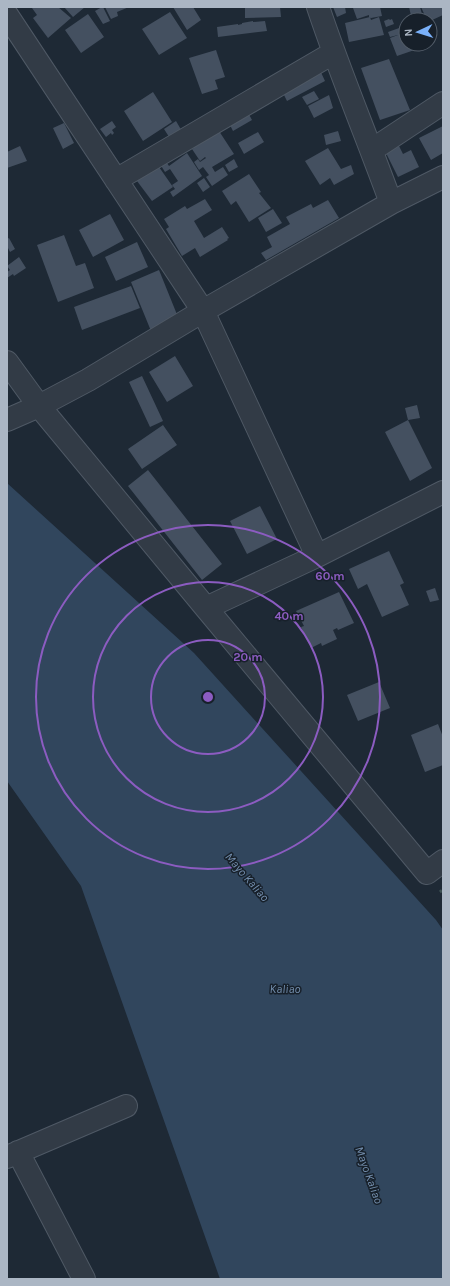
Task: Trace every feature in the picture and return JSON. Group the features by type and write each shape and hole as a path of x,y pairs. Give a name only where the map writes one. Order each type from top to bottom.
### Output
{"street":[{"path":"318,7 333,53 372,150 391,203"},
{"path":"7,15 202,311 317,556"},
{"path":"116,180 333,53"},
{"path":"372,150 443,103"},
{"path":"7,420 39,406 88,380 202,311 391,203 443,177"},
{"path":"7,362 39,406 427,873 443,861"},
{"path":"206,608 317,556 443,492"},
{"path":"84,1279 12,1155 126,1106"}],"water":[{"name":"Kaliao","path":"7,483 194,653 436,920 443,930 443,1279 220,1279 81,886 7,781"}],"building":[{"path":"58,7 71,18 48,38 33,18 37,15 32,8"},
{"path":"64,7 85,7 73,17"},
{"path":"102,7 110,21 103,24 95,11"},
{"path":"105,7 129,7 117,12 118,16 111,19"},
{"path":"173,7 193,7 201,20 187,30"},
{"path":"245,7 280,7 281,17 245,18"},
{"path":"333,7 345,7 346,13 337,17"},
{"path":"380,7 382,16 371,18 369,15 357,19 353,8"},
{"path":"409,7 420,7 421,12 410,12"},
{"path":"421,7 443,7 443,15 438,17 438,12 423,12"},
{"path":"170,12 187,38 159,55 142,29"},
{"path":"88,14 104,37 81,53 65,30"},
{"path":"370,17 371,20 379,17 384,35 349,42 345,23"},
{"path":"392,19 394,24 386,27 384,21"},
{"path":"253,21 265,21 267,31 218,37 217,27 238,25"},
{"path":"398,28 398,35 390,37 388,32"},
{"path":"398,35 398,52 409,52 397,56 390,38"},
{"path":"216,50 225,77 215,80 218,89 202,94 189,58"},
{"path":"389,59 410,110 380,120 361,68"},
{"path":"318,66 325,81 287,101 281,89"},
{"path":"314,91 319,99 307,105 302,97"},
{"path":"153,92 172,122 143,141 124,111"},
{"path":"329,95 333,108 314,118 308,106"},
{"path":"246,109 252,120 233,131 227,119"},
{"path":"112,121 116,127 112,130 114,133 112,135 111,133 106,137 100,129"},
{"path":"176,121 183,133 171,140 164,129"},
{"path":"64,123 74,143 63,149 53,128"},
{"path":"443,126 443,153 431,160 419,138"},
{"path":"219,131 234,154 212,167 215,172 223,167 228,175 212,186 206,177 209,175 203,167 199,170 194,162 198,159 200,162 206,158 205,157 200,161 192,149 194,148 192,144"},
{"path":"338,131 341,141 326,145 324,135"},
{"path":"258,132 264,142 244,154 238,143"},
{"path":"20,146 27,161 7,168 7,152"},
{"path":"399,146 403,154 411,150 419,167 398,177 386,153"},
{"path":"328,148 341,169 351,165 354,174 334,185 330,178 320,185 305,161"},
{"path":"187,153 202,176 173,197 170,192 175,189 172,185 178,181 170,169 165,172 160,164 165,160 169,166"},
{"path":"234,159 238,167 229,172 225,165"},
{"path":"159,167 173,187 152,201 137,181 133,183 130,178"},
{"path":"249,174 261,192 259,193 271,208 249,222 236,201 231,205 222,191"},
{"path":"204,178 210,187 203,192 197,183"},
{"path":"205,199 212,210 194,221 204,238 222,227 229,238 200,257 195,248 182,256 166,229 169,227 164,219 185,206 187,209"},
{"path":"328,200 339,218 266,260 261,253 272,247 267,237 290,224 286,217 311,204 313,208"},
{"path":"273,209 282,223 266,232 258,218"},
{"path":"110,214 124,240 93,257 79,230"},
{"path":"64,235 76,266 85,263 94,288 58,302 37,245"},
{"path":"9,238 15,249 10,252 7,246 7,239"},
{"path":"137,242 148,267 116,281 105,257"},
{"path":"19,257 26,268 14,276 13,274 7,278 7,272 10,270 7,266"},
{"path":"159,270 178,317 151,331 131,282"},
{"path":"131,286 140,308 82,330 74,307"},
{"path":"175,356 193,386 167,402 149,372"},
{"path":"142,376 163,421 150,427 129,382"},
{"path":"417,405 420,418 408,420 405,408"},
{"path":"408,420 432,468 410,481 385,432"},
{"path":"163,425 177,445 142,469 128,449"},
{"path":"148,470 222,564 202,580 128,486"},
{"path":"260,506 277,539 247,554 230,521"},
{"path":"389,551 404,583 400,585 409,605 382,617 367,584 358,589 349,569"},
{"path":"435,588 439,600 430,602 426,591"},
{"path":"339,592 354,623 338,630 337,628 333,630 337,639 322,646 321,643 311,648 301,627 304,626 296,611"},
{"path":"379,682 390,708 358,721 347,695"},
{"path":"438,724 443,737 443,765 425,772 411,735"}],"water label":[{"name":"Mayo Kaliao","path":"247,877"},
{"name":"Mayo Kaliao","path":"369,1175"}]}
